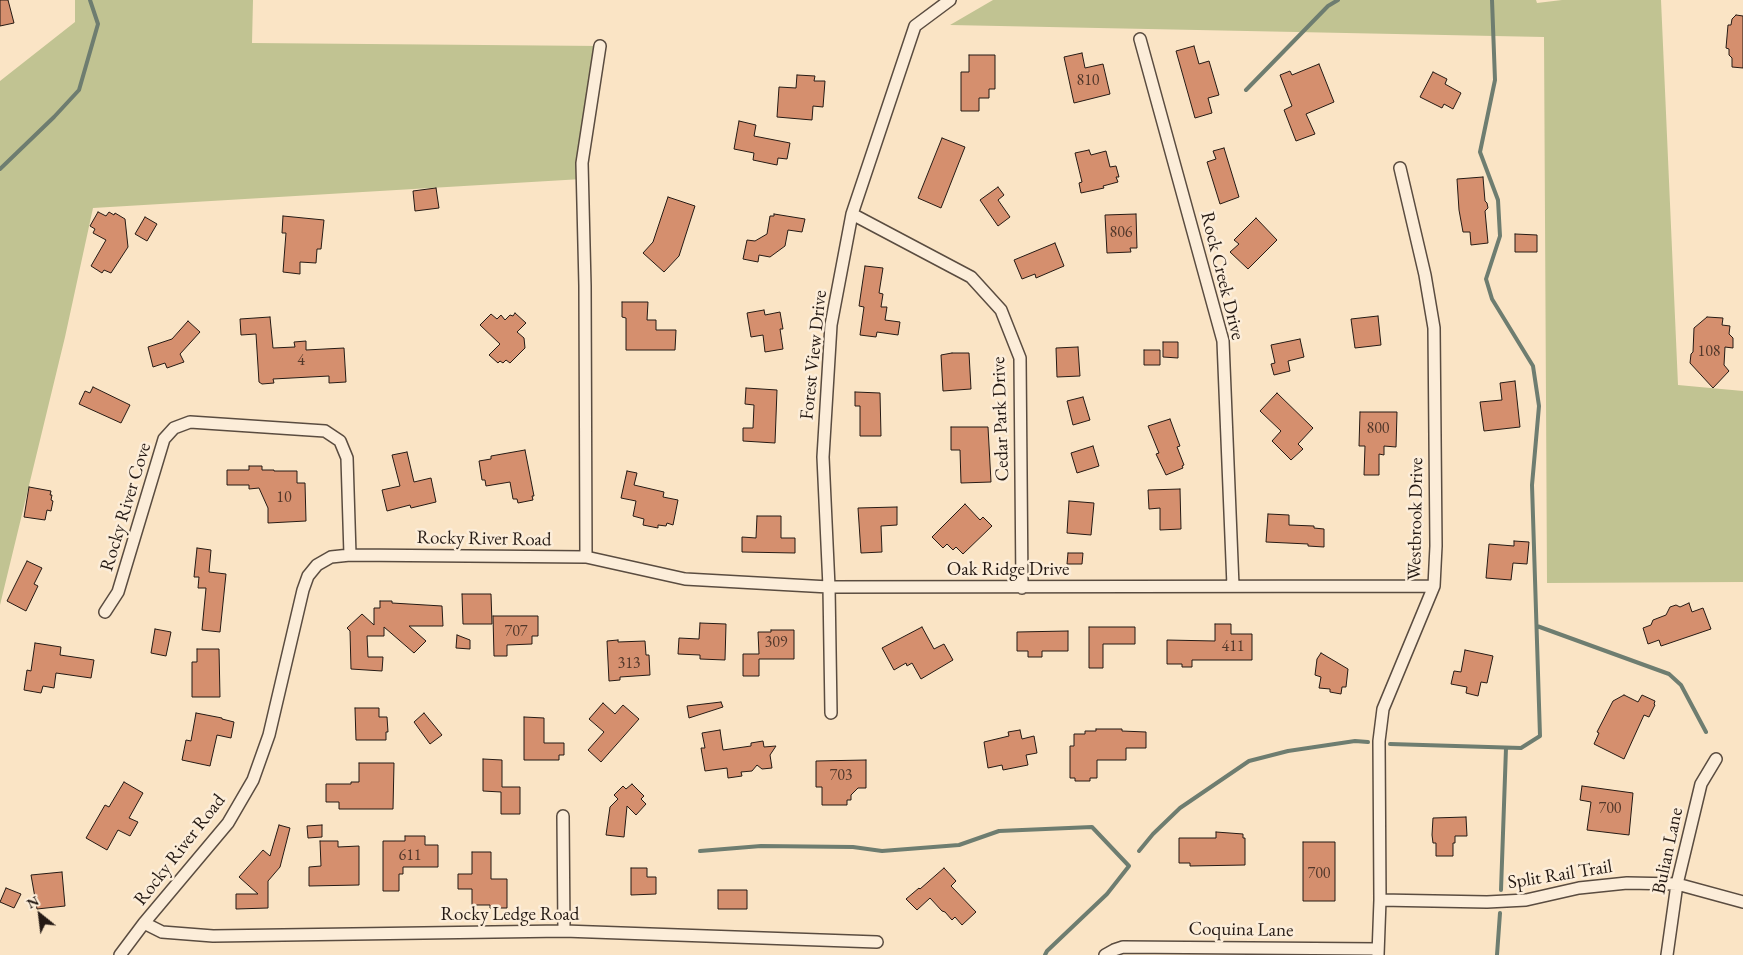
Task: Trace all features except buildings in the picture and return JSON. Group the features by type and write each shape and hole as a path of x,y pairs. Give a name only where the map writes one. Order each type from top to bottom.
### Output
{"street":[{"name":"Forest View Drive","path":"832,713 823,457 831,325 852,214 915,26 950,0"},
{"name":"Rock Creek Drive","path":"1140,40 1223,340 1233,586"},
{"path":"586,557 585,286 582,163 600,46"},
{"name":"Westbrook Drive","path":"1377,952 1380,900 1379,741 1383,709 1434,586 1436,546 1434,328 1425,275 1400,168"},
{"name":"Cedar Park Drive","path":"852,214 971,277 1001,310 1020,358 1022,588"},
{"name":"Rocky River Cove","path":"105,612 118,592 164,439 174,428 190,422 325,431 340,441 347,458 350,555"},
{"name":"Rocky River Road","path":"120,955 144,923 228,823 252,780 269,734 303,590 308,576 318,565 331,557 350,555 586,557"},
{"name":"Oak Ridge Drive","path":"586,557 685,579 829,587 1434,586"},
{"name":"Bulian Lane","path":"1666,955 1677,884 1701,784 1716,758"},
{"path":"563,816 564,931"},
{"name":"Split Rail Trail","path":"1380,900 1496,902 1526,900 1579,888 1627,882 1677,884 1743,902"},
{"name":"Rocky Ledge Road","path":"144,923 162,932 213,936 564,931 877,942"},
{"name":"Coquina Lane","path":"1105,955 1123,947 1377,952"}],"green space":[{"path":"75,0 253,0 252,43 600,46 582,179 93,208 65,337 0,605 0,81 75,22"},
{"path":"993,0 1536,0 1537,3 1562,0 1661,0 1678,385 1743,391 1743,582 1547,583 1544,37 950,25"}],"waterway":[{"path":"0,169 79,90 98,24 90,0"},
{"path":"1246,90 1328,6 1338,0"},
{"path":"1390,744 1521,748 1540,736 1532,485 1539,406 1533,366 1492,299 1486,279 1500,236 1498,200 1480,152 1495,80 1492,0"},
{"path":"1537,626 1669,674 1681,685 1706,732"},
{"path":"1139,851 1153,834 1180,808 1249,761 1288,751 1355,741 1368,742"},
{"path":"1501,890 1506,748"},
{"path":"700,851 761,846 853,847 882,851 959,845 999,831 1092,827 1129,866 1107,894 1045,955"},
{"path":"1497,955 1500,913"}]}
